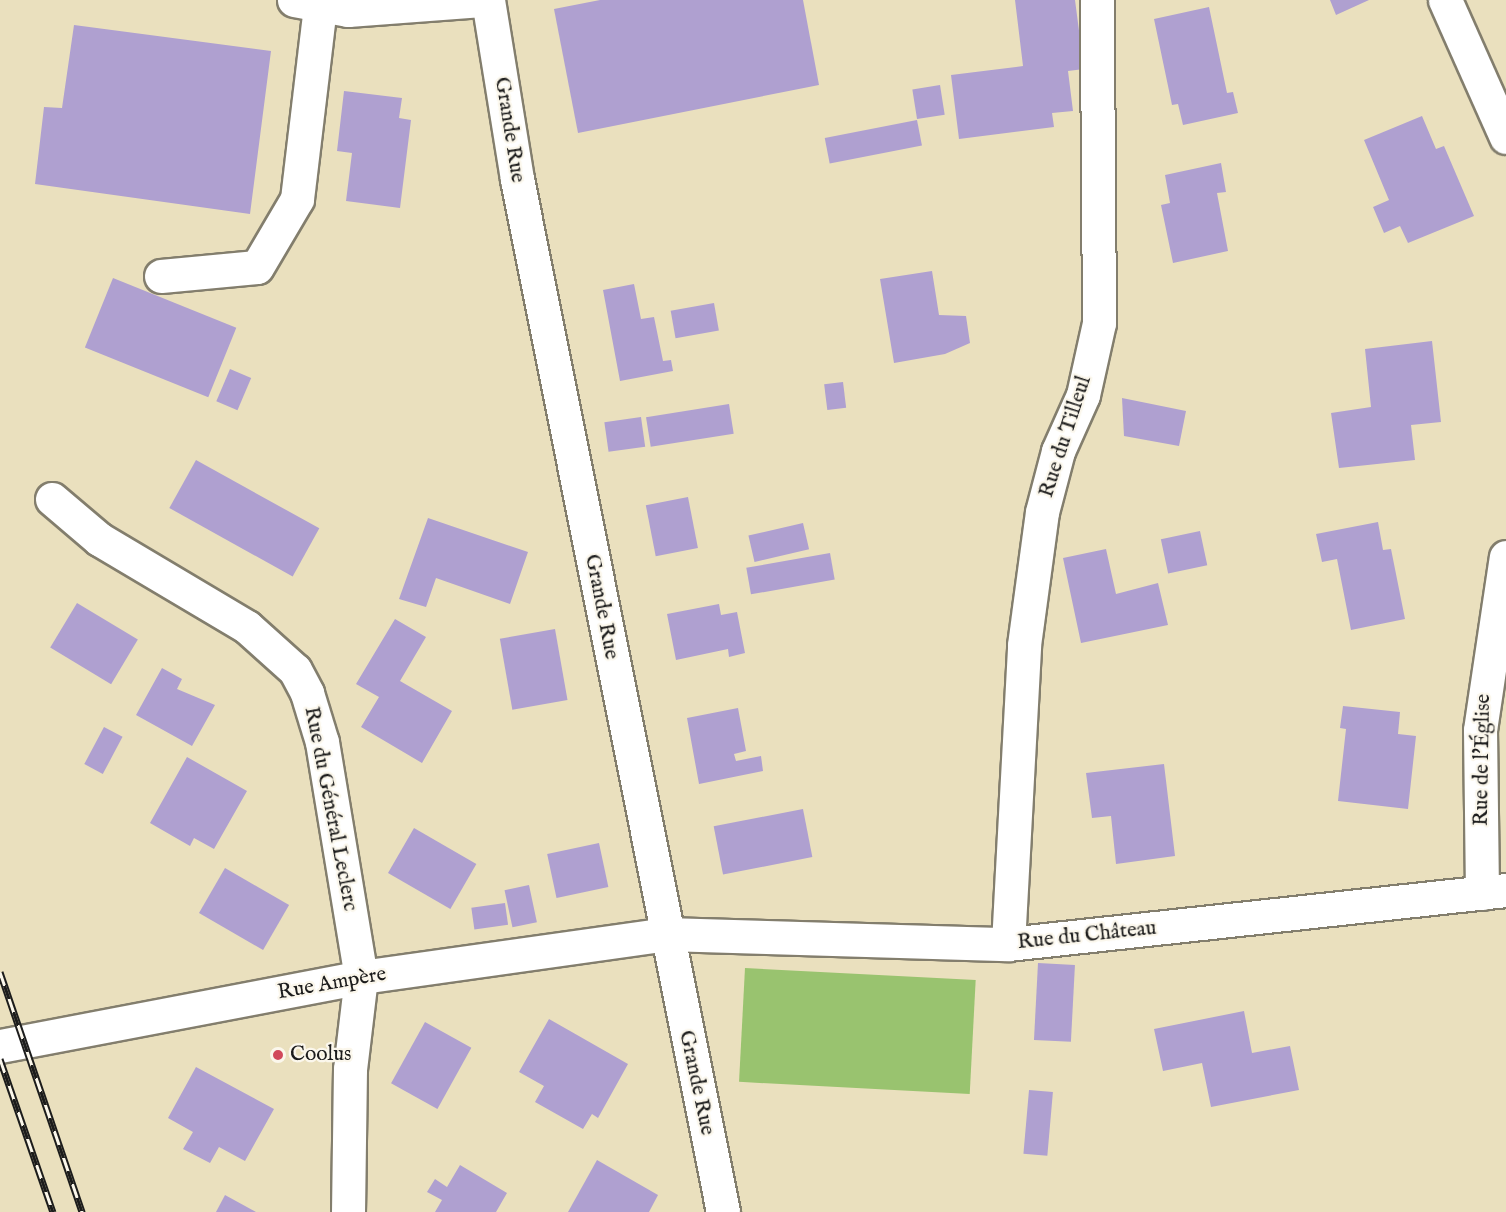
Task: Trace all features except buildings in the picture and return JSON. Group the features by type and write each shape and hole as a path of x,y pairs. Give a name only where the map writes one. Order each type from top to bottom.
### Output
{"street":[{"path":"161,276 257,267 297,199 307,2 348,10 482,0"},
{"name":"Grande Rue","path":"488,0 517,179 723,1212"},
{"name":"Rue du Tilleul","path":"1008,945 1024,645 1042,512 1058,451 1083,395 1099,323 1097,0"},
{"path":"1445,0 1506,136"},
{"name":"Rue du Général Leclerc","path":"52,499 99,539 247,627 295,670 322,742 362,977 350,1070 348,1212"},
{"name":"Rue de l'Église","path":"1494,892 1480,730 1506,557"},
{"name":"Rue du Château","path":"666,934 1008,945 1494,892"},
{"name":"Rue Ampère","path":"0,1046 362,977 666,934"}],"green space":[{"path":"745,968 976,980 970,1094 739,1082"}],"railway":[{"path":"0,972 82,1212"},
{"path":"0,1059 53,1212"}],"place":[{"name":"Coolus","path":"278,1055"}]}
